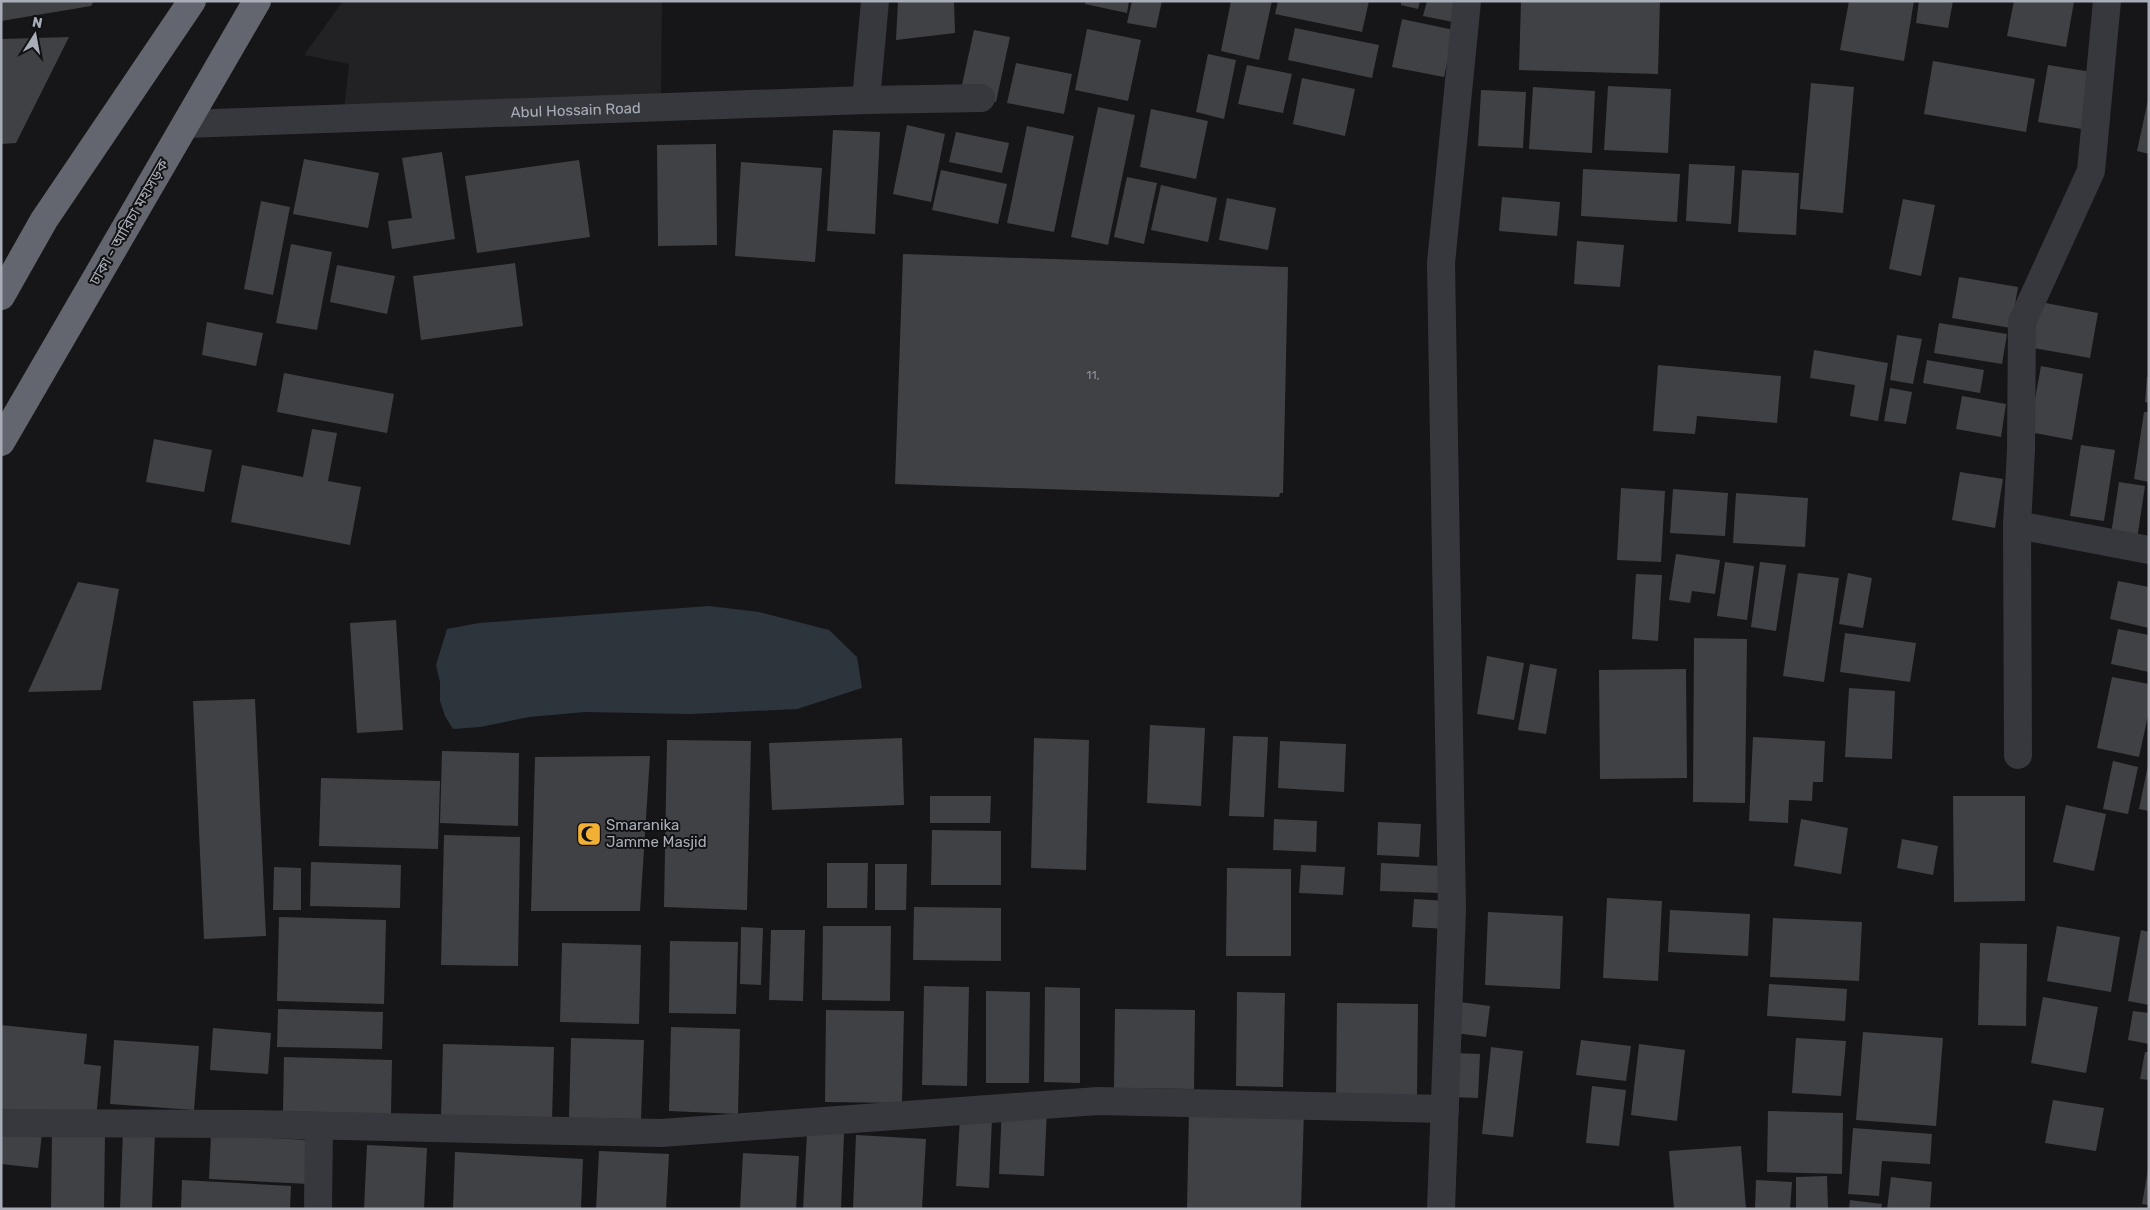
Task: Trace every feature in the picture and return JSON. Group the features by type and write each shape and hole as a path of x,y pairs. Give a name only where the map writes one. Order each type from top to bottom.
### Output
{"highway":[{"path":"1,296 44,220 192,1"},
{"name":"ঢাকা - আরিচা মহাসড়ক","path":"1,442 258,1"}],"street":[{"path":"866,100 875,1"},
{"path":"1441,1209 1452,909 1441,263 1467,1"},
{"path":"2018,755 2017,525 2021,450 2022,322 2091,171 2107,1"},
{"name":"Abul Hossain Road","path":"186,124 866,100 982,98"},
{"path":"2017,525 2149,550"},
{"path":"1,1123 319,1126 661,1134 1098,1101 1445,1109"},
{"path":"318,1209 319,1126"}],"shaded area":[{"path":"343,1 662,1 661,97 344,110 349,64 304,55"},
{"path":"709,606 759,612 829,630 857,657 862,688 797,709 690,714 585,712 529,717 480,727 453,729 445,716 440,701 440,682 436,665 447,629 479,623"}],"building":[{"path":"1,1 94,1 91,6 1,21"},
{"path":"898,1 954,1 955,33 896,40"},
{"path":"1085,1 1129,1 1127,13 1085,4"},
{"path":"1132,1 1162,1 1156,28 1127,23"},
{"path":"1231,1 1272,1 1259,60 1221,51"},
{"path":"1278,1 1369,1 1362,32 1275,14"},
{"path":"1401,1 1420,1 1418,9 1401,5"},
{"path":"1427,1 1458,1 1453,22 1423,16"},
{"path":"1521,1 1660,1 1658,74 1519,70"},
{"path":"1849,1 1914,1 1904,61 1840,50"},
{"path":"1919,1 1953,1 1948,28 1916,23"},
{"path":"2014,1 2074,2 2066,47 2007,36"},
{"path":"1402,19 1454,30 1444,77 1392,67"},
{"path":"1295,28 1379,45 1372,78 1288,60"},
{"path":"1087,29 1141,40 1128,101 1075,90"},
{"path":"974,30 1010,37 996,102 960,94"},
{"path":"69,37 16,143 1,144 1,39"},
{"path":"1208,54 1236,60 1224,119 1196,112"},
{"path":"1933,61 2035,79 2026,132 1924,114"},
{"path":"1016,63 1072,74 1064,114 1007,103"},
{"path":"1247,65 1292,74 1283,113 1238,104"},
{"path":"2048,65 2092,72 2082,129 2038,122"},
{"path":"1302,78 1355,89 1345,136 1293,124"},
{"path":"1811,83 1854,87 1843,213 1800,209"},
{"path":"1608,86 1671,89 1668,153 1604,150"},
{"path":"1533,87 1595,91 1592,153 1529,149"},
{"path":"1481,90 1526,92 1523,148 1478,146"},
{"path":"2149,100 2149,154 2137,151"},
{"path":"1098,107 1135,115 1108,245 1071,237"},
{"path":"1151,109 1208,121 1196,179 1140,167"},
{"path":"907,125 945,134 931,202 893,194"},
{"path":"1027,126 1074,136 1054,232 1007,223"},
{"path":"833,130 880,132 875,234 827,231"},
{"path":"956,132 1009,143 1002,173 949,162"},
{"path":"716,144 717,245 658,246 657,145"},
{"path":"442,152 455,239 392,249 388,221 412,218 402,158"},
{"path":"304,159 379,173 368,228 293,214"},
{"path":"579,160 590,237 477,253 465,176"},
{"path":"741,162 822,168 815,262 735,256"},
{"path":"1689,164 1735,166 1731,224 1686,221"},
{"path":"1583,169 1680,174 1677,222 1581,216"},
{"path":"941,170 1007,184 998,224 932,210"},
{"path":"1742,170 1799,173 1796,235 1738,232"},
{"path":"1127,177 1157,183 1144,244 1114,237"},
{"path":"1161,185 1217,198 1208,242 1151,230"},
{"path":"1502,197 1560,202 1557,236 1499,231"},
{"path":"1227,198 1276,208 1268,250 1219,240"},
{"path":"1903,199 1935,205 1921,276 1889,269"},
{"path":"261,201 290,207 273,295 244,289"},
{"path":"1577,241 1624,245 1620,287 1574,284"},
{"path":"291,244 332,252 317,330 276,323"},
{"path":"903,254 1288,267 1283,493 1280,493 1279,497 895,484"},
{"path":"515,263 523,326 421,340 413,276"},
{"path":"337,265 395,276 387,314 330,302"},
{"path":"1959,277 2018,287 2011,328 1952,318"},
{"path":"2035,301 2098,313 2090,358 2027,347"},
{"path":"207,322 263,333 256,366 202,355"},
{"path":"1939,323 2007,334 2002,364 1934,353"},
{"path":"1897,335 1922,339 1913,384 1890,380"},
{"path":"1814,350 1888,363 1878,421 1850,416 1855,385 1810,378"},
{"path":"1927,360 1984,370 1980,393 1923,383"},
{"path":"1658,365 1781,376 1777,423 1697,416 1695,434 1653,431"},
{"path":"2041,366 2083,374 2072,440 2029,432"},
{"path":"284,373 394,394 387,433 277,412"},
{"path":"2147,377 2149,377 2149,403 2145,402"},
{"path":"1890,388 1912,392 1906,424 1884,421"},
{"path":"1962,396 2006,404 2001,437 1956,429"},
{"path":"2144,412 2149,412 2149,482 2134,479"},
{"path":"312,429 337,433 328,481 361,487 350,545 231,522 242,465 303,477"},
{"path":"154,439 212,450 204,492 146,482"},
{"path":"2081,445 2115,450 2104,521 2070,516"},
{"path":"1960,472 2003,479 1995,528 1952,520"},
{"path":"2119,482 2145,486 2137,539 2111,534"},
{"path":"1621,488 1665,491 1661,562 1617,560"},
{"path":"1673,489 1728,493 1725,536 1670,533"},
{"path":"1736,493 1808,498 1805,547 1733,543"},
{"path":"1676,554 1720,560 1715,594 1692,591 1690,603 1669,600"},
{"path":"1725,562 1754,566 1747,620 1717,616"},
{"path":"1760,562 1786,565 1776,631 1751,627"},
{"path":"1798,573 1839,578 1824,682 1783,676"},
{"path":"1848,573 1872,578 1863,628 1839,624"},
{"path":"1636,574 1662,575 1658,641 1632,639"},
{"path":"2118,581 2149,587 2149,628 2110,619"},
{"path":"78,582 119,589 101,690 28,692"},
{"path":"396,620 403,730 357,733 350,623"},
{"path":"2118,629 2149,635 2149,672 2111,664"},
{"path":"1845,633 1916,643 1910,682 1840,672"},
{"path":"1694,638 1747,639 1745,803 1693,802"},
{"path":"1487,656 1524,663 1514,720 1477,714"},
{"path":"1530,664 1557,669 1546,734 1518,730"},
{"path":"1686,669 1687,778 1600,779 1599,670"},
{"path":"2112,677 2149,684 2149,711 2139,757 2097,748"},
{"path":"1849,688 1895,691 1892,759 1845,757"},
{"path":"255,699 266,936 204,939 193,701"},
{"path":"1150,725 1205,728 1201,806 1147,803"},
{"path":"1233,736 1268,737 1264,817 1229,816"},
{"path":"1753,737 1825,741 1823,782 1813,782 1812,801 1789,800 1788,823 1749,821"},
{"path":"902,738 904,805 772,810 769,743"},
{"path":"1034,738 1089,740 1086,870 1031,868"},
{"path":"667,740 751,741 747,910 664,907"},
{"path":"1280,741 1346,744 1344,792 1278,788"},
{"path":"442,751 519,753 518,826 440,823"},
{"name":"Smaranika Jamme Masjid","path":"650,756 640,911 531,911 535,757"},
{"path":"2113,761 2138,767 2128,814 2103,809"},
{"path":"2149,766 2149,811 2139,809"},
{"path":"321,778 440,781 438,849 319,846"},
{"path":"930,796 991,796 990,823 930,823"},
{"path":"1953,796 2025,796 2025,901 1954,902"},
{"path":"2066,805 2106,814 2094,871 2053,862"},
{"path":"1274,819 1317,821 1316,852 1273,850"},
{"path":"1801,819 1848,828 1841,874 1794,866"},
{"path":"1378,822 1421,824 1419,857 1377,855"},
{"path":"932,830 1001,831 1001,885 931,885"},
{"path":"444,835 520,837 518,966 441,965"},
{"path":"1902,839 1938,846 1933,875 1897,868"},
{"path":"311,862 401,865 400,908 310,906"},
{"path":"827,863 868,863 867,908 827,908"},
{"path":"1381,863 1442,866 1441,893 1380,891"},
{"path":"875,864 907,864 906,910 875,910"},
{"path":"1301,865 1345,867 1343,895 1299,893"},
{"path":"274,867 301,868 301,910 273,910"},
{"path":"1227,868 1291,869 1291,956 1226,956"},
{"path":"1607,898 1662,901 1658,981 1603,978"},
{"path":"1414,899 1447,901 1446,929 1412,927"},
{"path":"914,907 1001,908 1001,961 913,960"},
{"path":"1670,910 1750,914 1748,956 1668,952"},
{"path":"1488,912 1563,916 1560,989 1485,985"},
{"path":"279,917 386,920 384,1004 277,1001"},
{"path":"1773,918 1862,922 1859,981 1770,977"},
{"path":"823,926 891,926 890,1001 822,1000"},
{"path":"2057,926 2120,937 2111,992 2047,981"},
{"path":"741,927 763,928 761,985 740,984"},
{"path":"771,930 805,930 803,1001 769,1000"},
{"path":"2141,930 2149,932 2149,1005 2128,1001"},
{"path":"670,941 738,942 736,1014 669,1013"},
{"path":"562,943 641,945 639,1024 560,1022"},
{"path":"1980,943 2027,944 2026,1026 1978,1025"},
{"path":"1769,984 1847,989 1845,1021 1767,1016"},
{"path":"924,986 969,987 967,1086 922,1085"},
{"path":"1045,987 1080,988 1080,1083 1044,1082"},
{"path":"986,991 1030,992 1029,1083 986,1083"},
{"path":"1237,992 1285,993 1283,1087 1236,1086"},
{"path":"2043,997 2098,1007 2086,1073 2031,1063"},
{"path":"1452,1001 1490,1006 1486,1037 1448,1032"},
{"path":"1337,1003 1418,1004 1417,1098 1336,1098"},
{"path":"278,1009 383,1012 382,1049 277,1047"},
{"path":"1115,1009 1195,1010 1194,1089 1114,1088"},
{"path":"826,1010 904,1011 902,1103 825,1102"},
{"path":"2133,1011 2149,1013 2149,1044 2128,1040"},
{"path":"1,1025 87,1034 84,1064 101,1066 96,1119 1,1109"},
{"path":"671,1027 740,1029 738,1114 669,1111"},
{"path":"213,1028 271,1033 268,1074 210,1070"},
{"path":"1863,1032 1943,1038 1936,1126 1856,1120"},
{"path":"571,1038 644,1040 641,1119 569,1118"},
{"path":"1796,1038 1846,1041 1841,1096 1792,1093"},
{"path":"114,1040 199,1046 194,1110 110,1104"},
{"path":"1581,1040 1631,1046 1626,1081 1576,1075"},
{"path":"443,1044 554,1047 552,1120 441,1117"},
{"path":"1639,1044 1685,1050 1677,1121 1631,1115"},
{"path":"1491,1047 1523,1051 1513,1137 1482,1134"},
{"path":"2145,1052 2149,1052 2149,1080 2140,1079"},
{"path":"1451,1053 1480,1054 1478,1098 1449,1097"},
{"path":"284,1057 392,1060 391,1114 283,1111"},
{"path":"1592,1086 1626,1090 1619,1146 1586,1143"},
{"path":"2053,1100 2104,1108 2096,1151 2045,1143"},
{"path":"1002,1106 1047,1108 1044,1176 999,1174"},
{"path":"1189,1109 1304,1111 1301,1209 1187,1209"},
{"path":"1768,1111 1843,1113 1842,1174 1767,1172"},
{"path":"960,1117 992,1118 989,1188 956,1186"},
{"path":"1853,1128 1932,1134 1930,1164 1882,1161 1879,1196 1848,1194"},
{"path":"1,1129 42,1134 38,1168 1,1164"},
{"path":"52,1130 105,1131 104,1209 51,1209"},
{"path":"123,1131 155,1133 152,1209 120,1209"},
{"path":"807,1133 844,1134 841,1209 803,1209"},
{"path":"211,1135 310,1140 309,1184 209,1179"},
{"path":"856,1135 926,1139 922,1209 853,1209"},
{"path":"367,1145 427,1148 424,1209 364,1209"},
{"path":"1741,1146 1746,1209 1674,1209 1669,1151"},
{"path":"599,1151 669,1154 666,1209 596,1209"},
{"path":"455,1152 583,1159 581,1209 453,1209"},
{"path":"743,1153 799,1156 796,1209 740,1209"},
{"path":"2149,1170 2149,1205 2142,1204"},
{"path":"1827,1176 1828,1209 1796,1209 1796,1177"},
{"path":"1891,1177 1932,1182 1930,1209 1887,1209"},
{"path":"182,1180 291,1186 290,1209 181,1209"},
{"path":"1756,1180 1792,1182 1790,1209 1755,1209"},
{"path":"1850,1200 1882,1204 1881,1209 1849,1209"}],"place":[{"name":"Smaranika Jamme Masjid","path":"589,834"}]}
